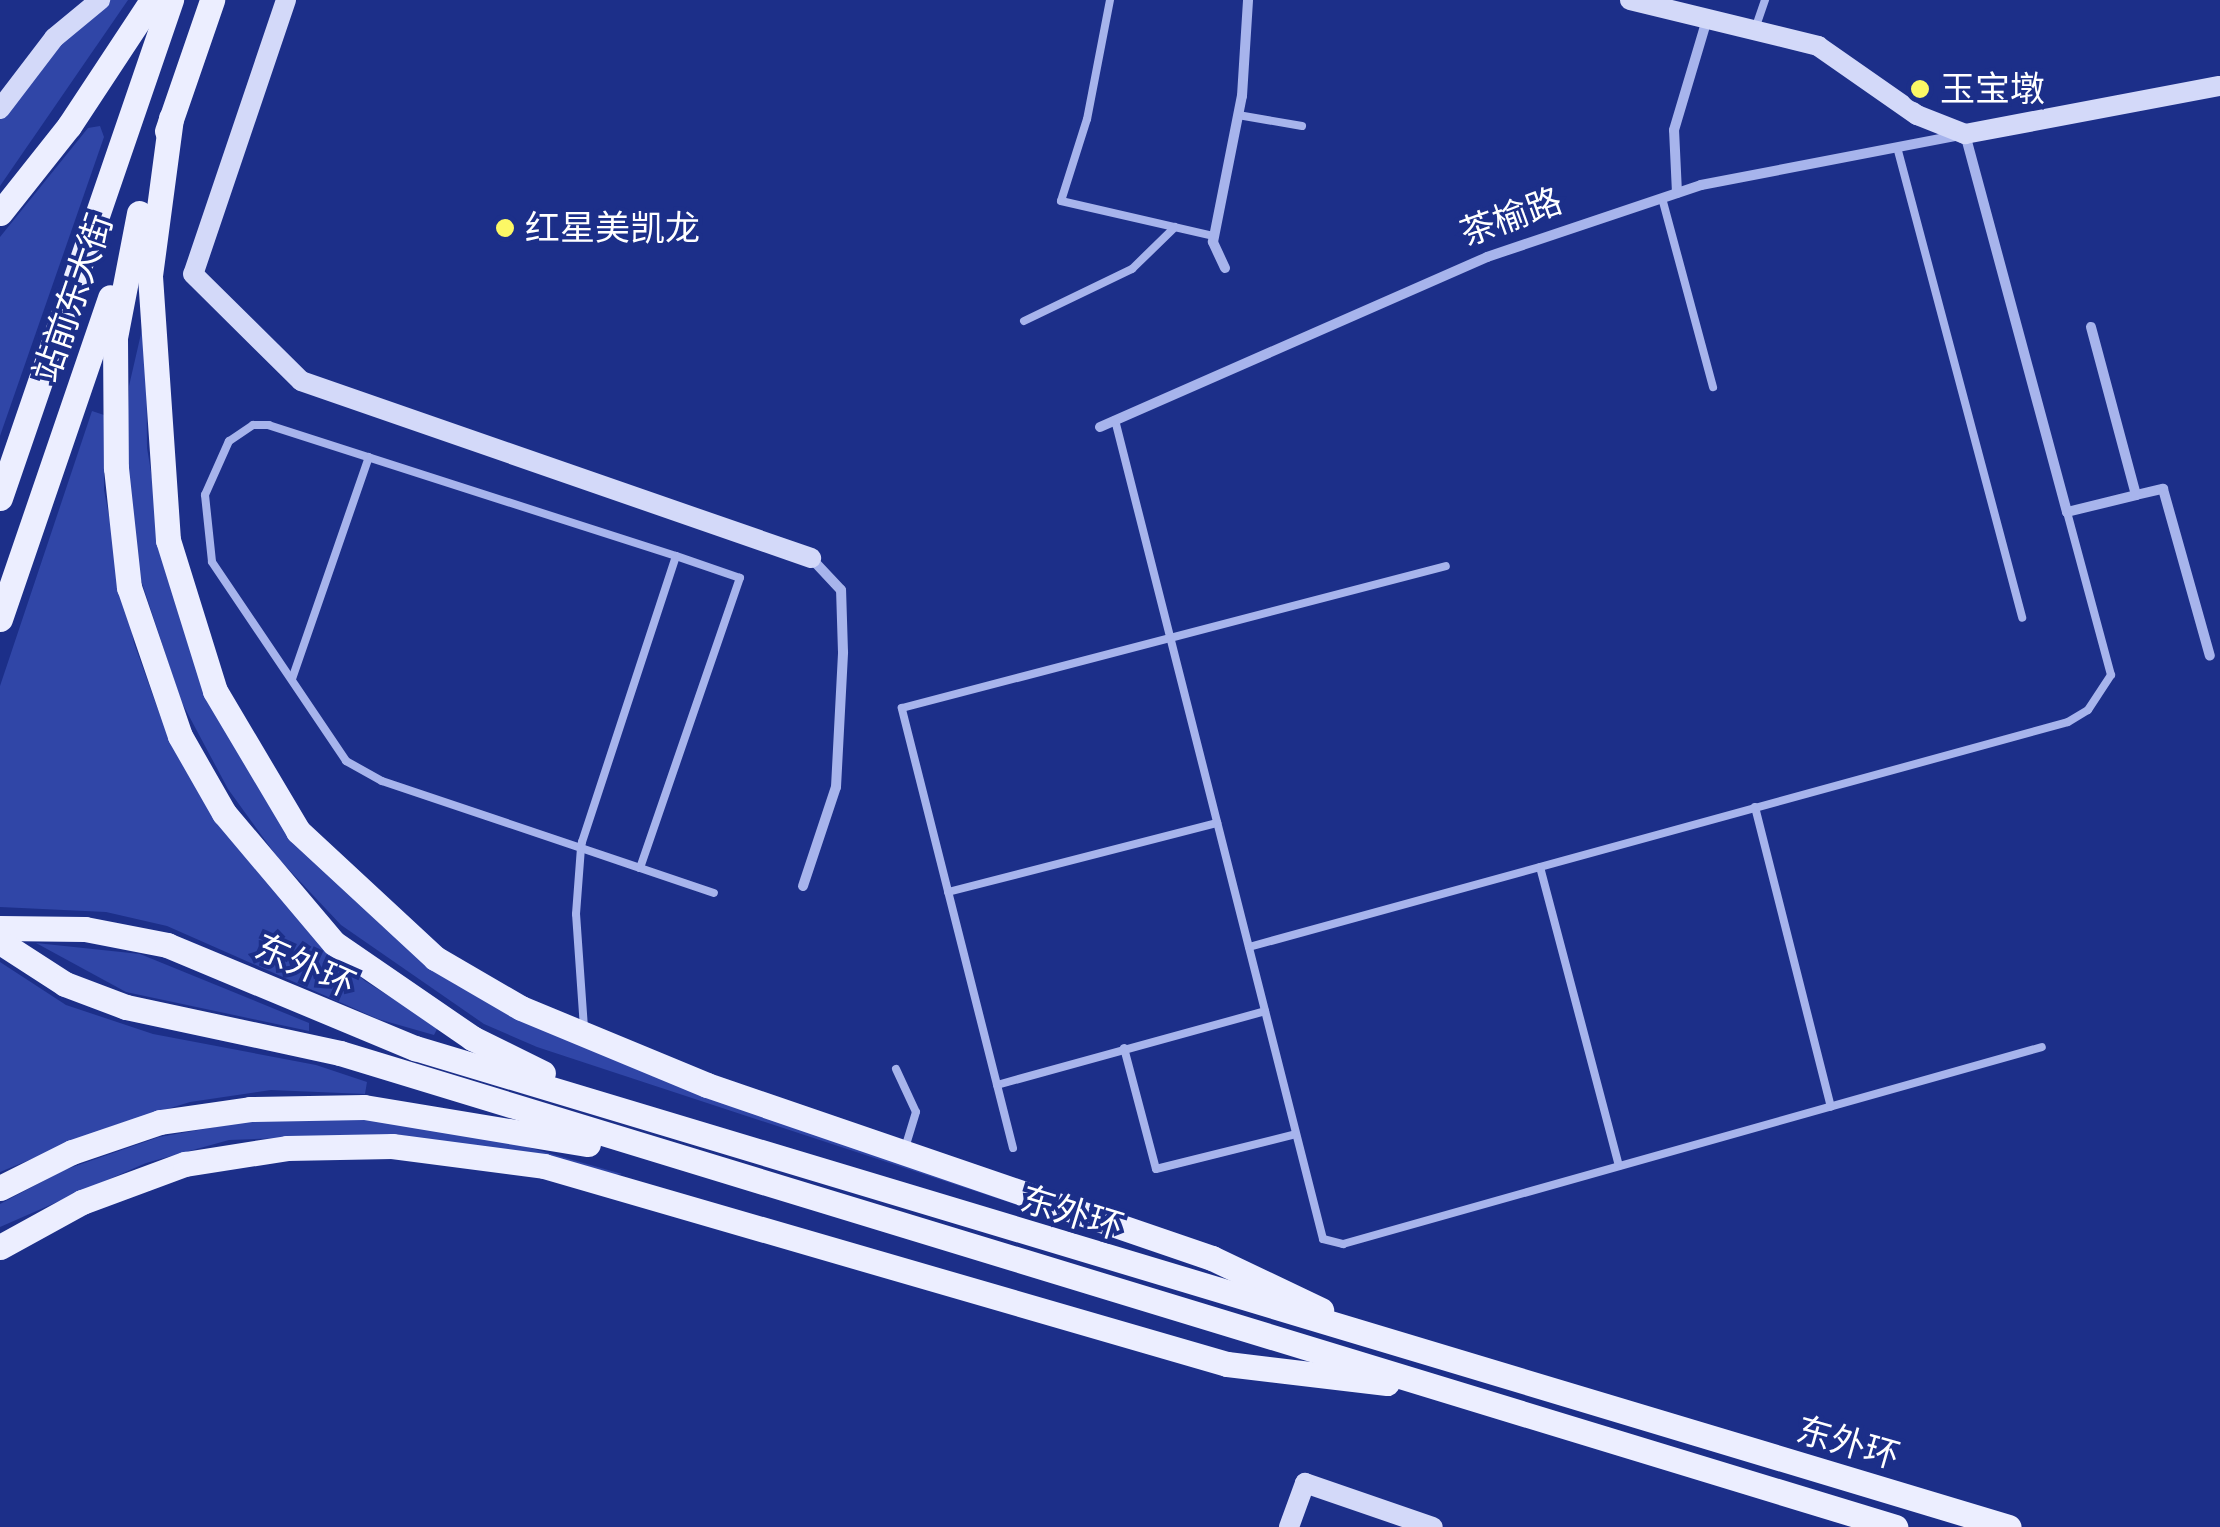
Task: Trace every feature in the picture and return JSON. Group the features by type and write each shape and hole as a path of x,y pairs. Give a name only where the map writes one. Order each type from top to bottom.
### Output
{"main road":[{"path":"0,212 69,126 152,0"},
{"name":"站前东大街","path":"0,498 171,0"},
{"name":"站前东大街","path":"0,618 212,0"},
{"path":"172,118 150,276 157,445 168,540 216,691 298,830 356,888 435,958 586,1037 1212,1258 1451,1376"},
{"path":"139,213 118,322 112,398 130,587 180,736 224,813 334,943 405,994 530,1068 686,1131"},
{"name":"东外环","path":"0,928 125,936 193,954 381,1037 1451,1376 1895,1527"},
{"path":"0,942 88,994 233,1034 340,1054 676,1158 1451,1376"},
{"path":"0,1188 72,1152 160,1122 250,1109 364,1107 447,1116 676,1158"},
{"path":"0,1247 82,1202 185,1164 287,1148 392,1146 544,1166 1227,1364 1451,1376"},
{"name":"东外环","path":"1451,1376 2008,1527"}],"street":[{"path":"0,109 54,38 100,0"},
{"path":"286,0 193,274 301,381 811,558 841,590 843,652 836,787 803,886"},
{"path":"1226,268 1214,236 1238,115 1248,0"},
{"path":"1630,0 1698,11 1818,46 1917,115 1965,134 2067,512 2164,489 2210,656"},
{"path":"1677,193 1674,130 1698,11"},
{"name":"茶榆路","path":"1100,427 1488,257 1677,193 2220,86"},
{"path":"2091,328 2136,495"},
{"path":"1289,1527 1304,1483 1433,1527"}],"lane":[{"path":"1110,0 1087,119 1062,201 1214,236"},
{"path":"1755,30 1766,0"},
{"path":"1238,115 1302,126"},
{"path":"1896,147 2022,618"},
{"path":"1662,198 1713,387"},
{"path":"1024,321 1132,270 1175,227"},
{"path":"1115,420 1324,1240 1343,1244 2042,1047"},
{"path":"640,868 740,578 269,424 238,432 215,461 204,510 212,562 346,761 366,775 582,848 640,868 714,893"},
{"path":"292,680 368,457"},
{"path":"1248,947 2068,722 2088,710 2111,675 2110,653 2067,512"},
{"path":"586,1037 576,914 582,848 676,556"},
{"path":"1013,1148 902,708 1170,643 1446,566"},
{"path":"1755,808 1832,1107"},
{"path":"948,892 1217,823"},
{"path":"1540,866 1619,1166"},
{"path":"997,1084 1265,1011"},
{"path":"1124,1048 1156,1170 1296,1134"},
{"path":"896,1068 916,1112 904,1150"}],"shaded area":[{"path":"100,0 128,0 0,186 0,109"},
{"path":"100,126 104,137 0,436 0,237 88,128"},
{"path":"146,312 147,448 171,590 328,873 382,926 456,985 1181,1259 537,1047 484,1024 341,925 278,858 228,789 181,701 139,574 126,462 129,386"},
{"path":"92,411 104,415 104,490 134,643 161,718 199,793 310,932 365,981 438,1027 434,1035 378,1019 167,926 106,912 0,907 0,686"},
{"path":"36,943 140,954 309,1023 309,1031 126,992"},
{"path":"0,962 66,1005 153,1034 316,1065 367,1082 365,1094 271,1090 190,1102 112,1126 0,1172"},
{"path":"255,1120 376,1120 478,1133 622,1174 604,1177 396,1134 229,1140 146,1163 0,1227 0,1204 64,1170 159,1137"}],"place":[{"name":"玉宝墩","path":"1920,89"},
{"name":"红星美凯龙","path":"505,228"}]}
